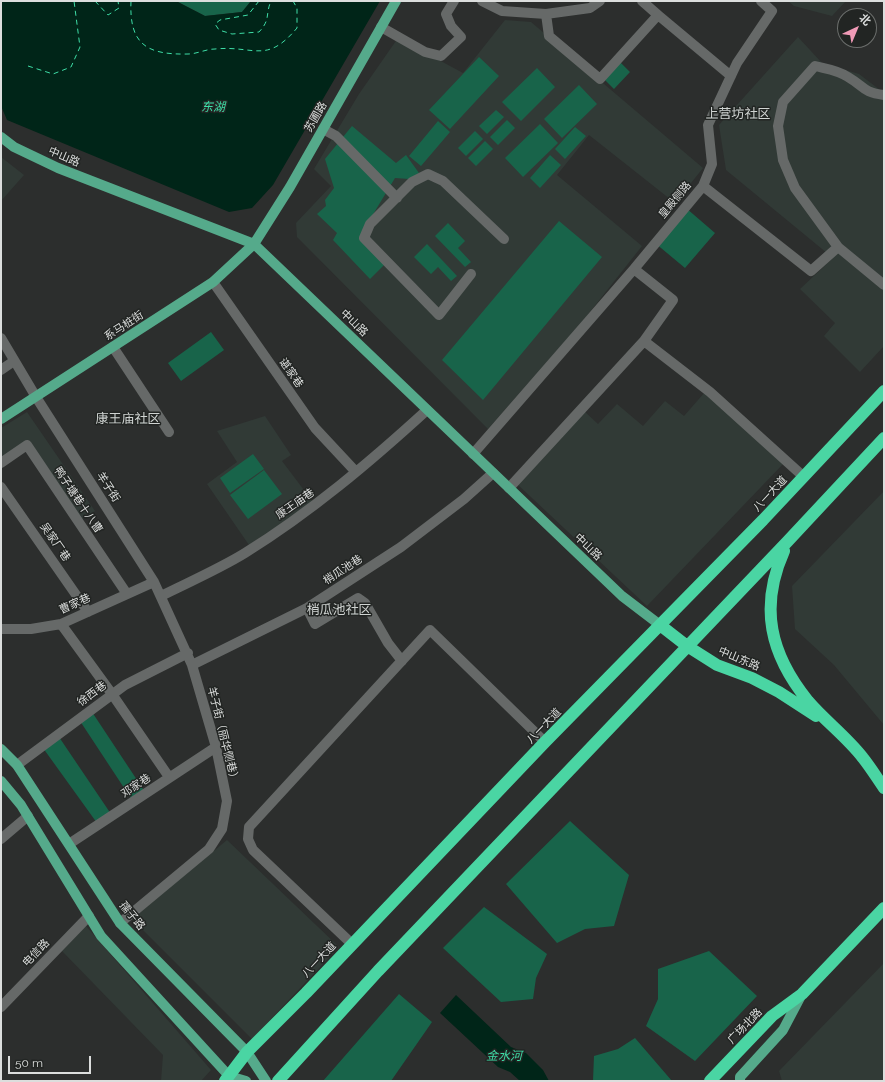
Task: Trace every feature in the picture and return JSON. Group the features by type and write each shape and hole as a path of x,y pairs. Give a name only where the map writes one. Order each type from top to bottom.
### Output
{"highway":[{"name":"八一大道","path":"225,1079 247,1052 545,742 804,477 884,391"},
{"path":"278,1081 378,971 787,542 884,438"},
{"name":"中山东路","path":"787,542 777,566 771,591 770,617 774,643 782,661 808,701 863,757 884,788"},
{"name":"中山东路","path":"660,625 687,646 717,665 752,678 779,692 835,729"},
{"name":"广场北路","path":"710,1081 772,1016 802,994 884,908"}],"main road":[{"name":"苏圃路","path":"254,244 290,187 396,1"},
{"name":"中山路","path":"1,137 14,147 58,168 254,244 508,488 636,608"},
{"name":"系马桩街","path":"1,419 213,282 254,244"},
{"name":"中山东路","path":"636,608 660,625"},
{"name":"孺子路","path":"1,749 17,765 120,923 247,1052 266,1081"},
{"path":"1,781 21,804 101,936 225,1079 246,1081"},
{"name":"广场北路","path":"740,1079 783,1030 802,994"}],"street":[{"path":"381,27 425,52 441,56 461,37 452,26 446,14 454,1"},
{"path":"482,1 502,11 546,14 590,8 600,1"},
{"path":"642,1 731,76"},
{"name":"皇殿侧路","path":"473,454 634,269 703,186 712,164 708,125 737,63 772,11 761,1"},
{"path":"546,14 549,36 600,79 658,15"},
{"path":"884,95 869,93 848,77 835,70 815,66 783,102 778,126 783,160 795,188 838,247 884,285"},
{"path":"323,129 336,136 397,198"},
{"path":"470,274 439,315 364,238 370,224 412,182 428,174 443,181 504,240"},
{"path":"703,186 811,271 838,247"},
{"path":"508,488 644,341 673,300 634,269"},
{"name":"谌家巷","path":"213,282 315,428 356,472"},
{"name":"羊子街","path":"1,338 36,397 154,582 188,652"},
{"path":"644,341 710,392 804,477"},
{"path":"113,347 169,432"},
{"path":"1,370 14,361"},
{"name":"康王庙巷","path":"161,596 244,553 319,502 427,410"},
{"name":"鸭子塘巷十八曹","path":"1,463 27,445 126,594"},
{"name":"梢瓜池巷","path":"192,665 307,608 400,547 464,499 493,473"},
{"name":"吴家厂巷","path":"1,487 88,612"},
{"name":"曹家巷","path":"1,629 31,629 61,624 154,582"},
{"path":"307,608 315,624 358,598 364,603 388,643 402,661"},
{"path":"61,624 112,694 169,778"},
{"path":"352,944 253,850 248,839 249,827 430,630 545,742"},
{"name":"羊子街（丽华侧巷）","path":"120,923 209,848 222,829 227,801 216,747 188,652"},
{"name":"徐西巷","path":"17,765 125,684 188,652"},
{"name":"邓家巷","path":"69,844 216,747"},
{"path":"1,839 28,816"},
{"name":"电信路","path":"1,1007 89,916"}],"shaded area":[{"path":"788,1 846,1 839,8 837,8 837,11 832,16 794,6"},
{"path":"505,20 531,22 703,168 675,203 589,135 557,175 642,246 582,322 488,429 297,237 296,223 331,186 314,169 359,94 398,38 463,73"},
{"path":"798,37 822,63 859,74 884,93 884,346 860,372 824,336 835,323 800,289 833,258 726,170 719,125"},
{"path":"1,157 24,175 1,201"},
{"path":"705,392 784,463 647,606 516,483 583,410 598,424 617,404 643,426 665,401 684,416"},
{"path":"27,412 95,511 79,521 28,444 1,462 1,428"},
{"path":"265,416 291,455 282,461 313,502 249,545 207,484 237,462 217,431"},
{"path":"884,491 884,725 834,665 795,629 792,586"},
{"path":"227,840 339,947 252,1039 132,919"},
{"path":"86,926 211,1070 201,1081 161,1081 163,1055 62,951"},
{"path":"884,963 884,1081 782,1081 779,1071"}],"green space":[{"path":"176,1 251,1 242,12 205,16"},
{"path":"479,57 499,76 450,129 429,110"},
{"path":"620,62 630,72 614,89 604,79"},
{"path":"537,68 555,87 521,121 502,102"},
{"path":"579,85 597,104 562,138 544,119"},
{"path":"496,110 504,117 487,134 479,126"},
{"path":"507,120 515,128 498,145 490,137"},
{"path":"438,121 450,132 421,166 409,156"},
{"path":"540,124 558,143 523,177 505,158"},
{"path":"352,126 396,163 406,155 419,173 409,179 395,178 369,221 361,239 385,264 370,279 333,240 337,233 317,214 326,206 325,200 334,188 325,159"},
{"path":"575,127 586,136 565,159 555,149"},
{"path":"475,131 483,139 466,156 458,148"},
{"path":"485,141 493,149 476,166 468,158"},
{"path":"550,155 561,165 540,188 530,178"},
{"path":"686,208 715,233 685,268 655,243"},
{"path":"559,221 602,257 483,400 442,360"},
{"path":"448,223 465,241 458,248 471,262 465,267 435,236"},
{"path":"427,244 457,276 451,281 438,267 431,274 414,257"},
{"path":"211,332 224,350 181,381 168,363"},
{"path":"253,454 264,469 230,493 220,478"},
{"path":"264,470 282,494 248,519 230,495"},
{"path":"92,712 145,792 132,800 80,721"},
{"path":"59,737 111,814 97,823 43,748"},
{"path":"570,821 629,875 614,926 585,929 557,943 506,884"},
{"path":"484,907 547,954 536,978 533,999 501,1002 443,948"},
{"path":"709,951 757,996 695,1061 646,1026 658,999 658,969"},
{"path":"399,994 432,1022 391,1081 323,1081"},
{"path":"635,1038 672,1081 593,1081 594,1056 618,1049"}],"water":[{"name":"东湖","path":"1,1 176,1 205,16 242,12 251,1 380,1 273,185 252,208 229,212 7,120 1,106"},
{"name":"金水河","path":"456,995 511,1047 526,1053 543,1070 549,1081 520,1081 510,1072 498,1067 440,1013"}],"ferry route":[{"path":"28,66 53,74 71,67 80,47 74,1"},
{"path":"95,1 108,15 119,8 118,1"},
{"path":"131,1 131,16 133,28 137,37 143,44 151,49 173,54 188,54 228,48 259,51 268,50 277,46 297,28 297,8 293,1"},
{"path":"259,1 248,15 220,20 215,24 219,30 232,34 259,32 265,24 271,1"}],"district":[{"name":"上营坊社区","path":"738,114"},
{"name":"康王庙社区","path":"128,419"},
{"name":"梢瓜池社区","path":"339,610"}]}
